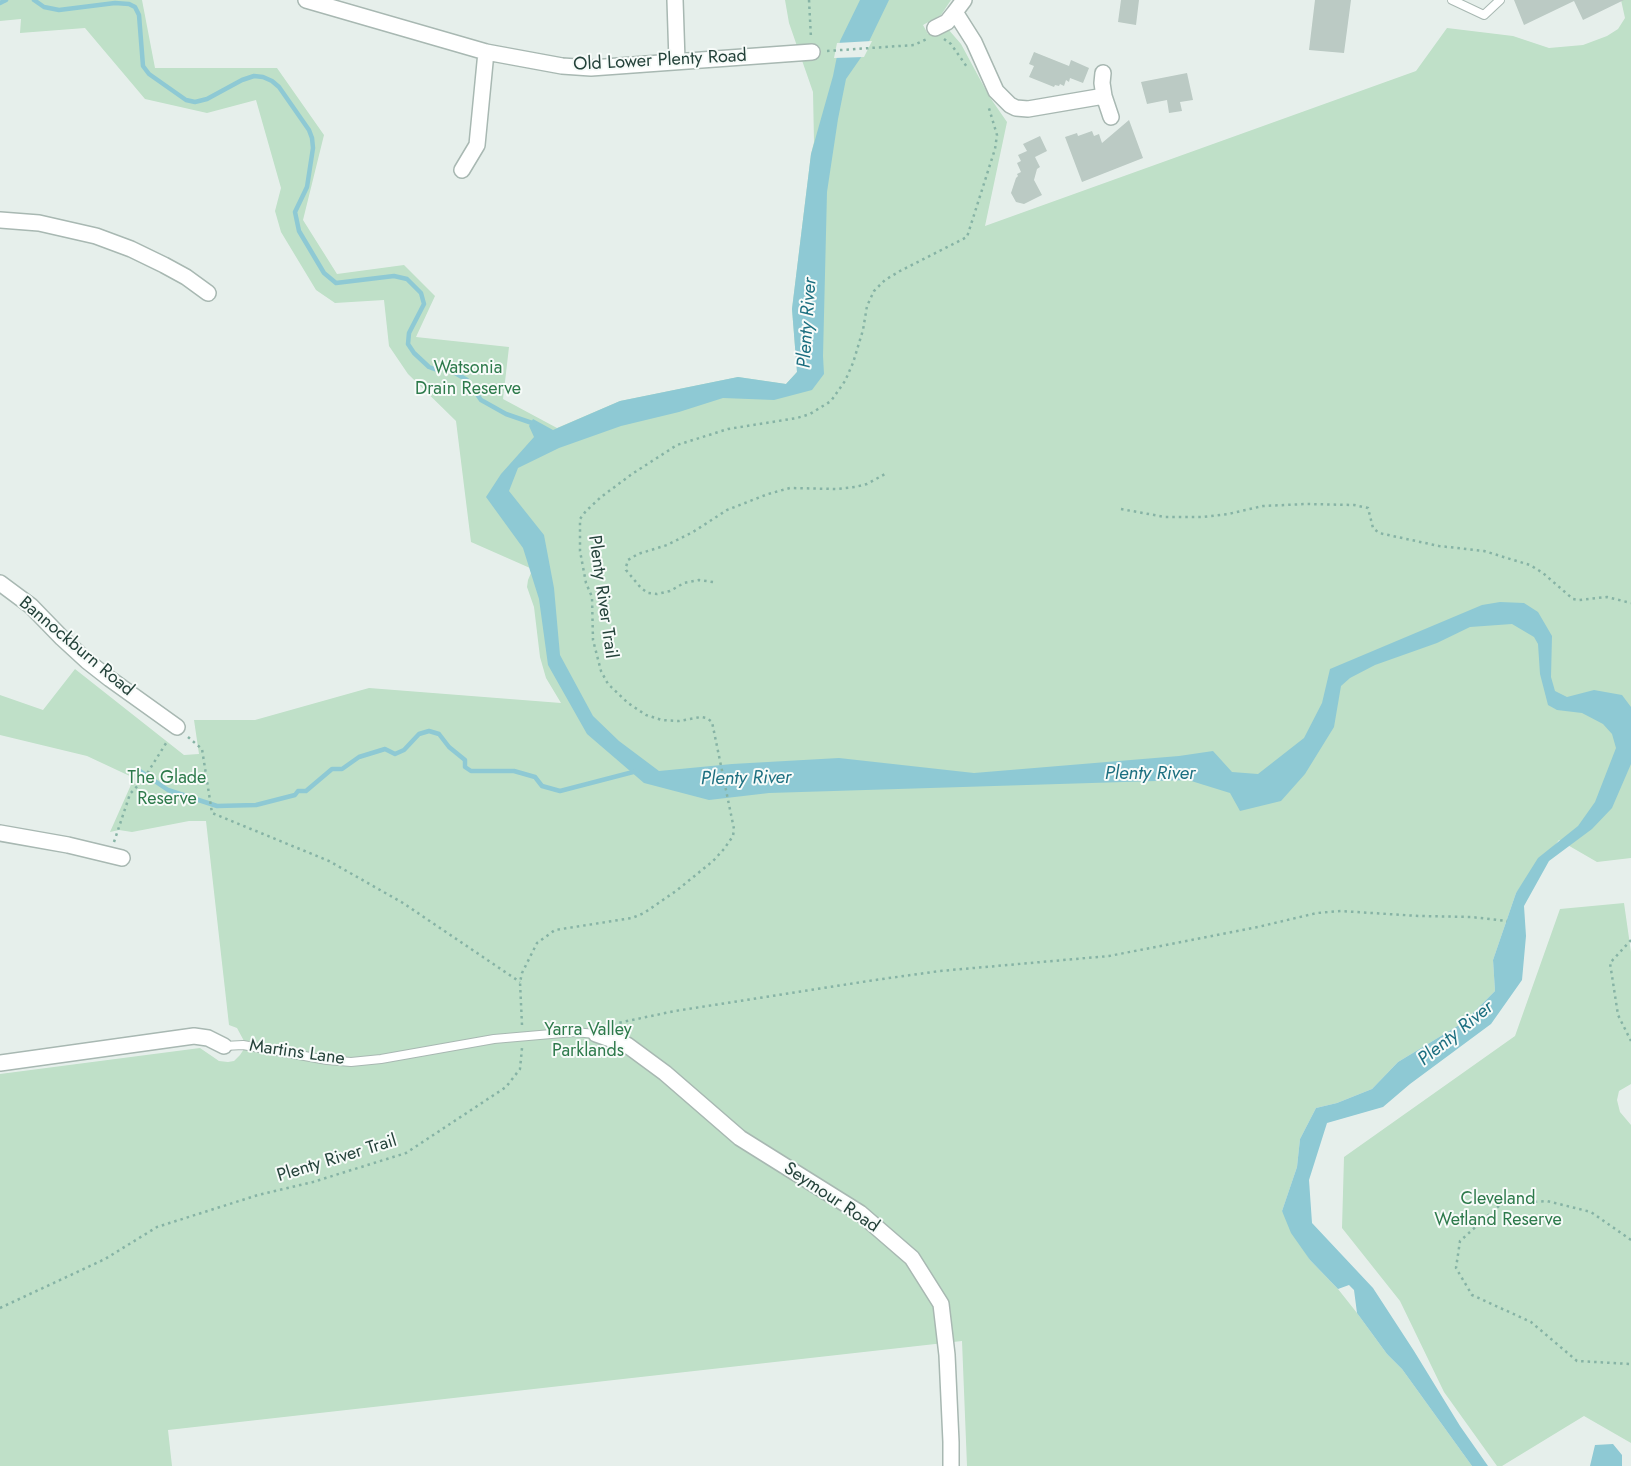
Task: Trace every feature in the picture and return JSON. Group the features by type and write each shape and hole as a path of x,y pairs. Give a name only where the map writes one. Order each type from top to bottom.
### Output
{"street":[{"name":"Old Lower Plenty Road","path":"306,0 486,52 562,66 592,68 812,52"},
{"path":"675,0 677,62"},
{"path":"935,34 960,6 996,91 1010,105 1016,108 1028,109 1104,96"},
{"path":"462,170 477,145 486,52"},
{"path":"1103,73 1104,96 1111,117"},
{"path":"0,220 39,223 96,236 164,264 208,293"},
{"name":"Bannockburn Road","path":"0,583 31,606 62,638 110,679 177,727"},
{"path":"0,833 33,838 116,856"},
{"name":"Seymour Road","path":"596,1034 627,1045 665,1073 740,1138 860,1213 912,1258 941,1304 947,1355 951,1442 950,1466"},
{"name":"Martins Lane","path":"0,1063 194,1036 208,1038 224,1046"}],"lane":[{"path":"1452,0 1484,15 1500,0"},
{"name":"Martins Lane","path":"224,1046 243,1045 327,1060 351,1062 381,1059 494,1039 574,1032 596,1034"}],"path":[{"path":"809,0 812,52 914,45 935,34 951,44 972,74"},
{"name":"Plenty River Trail","path":"0,1308 104,1259 157,1227 258,1195 313,1182 406,1153 506,1087 520,1069 522,1036 520,982 522,973 537,943 555,930 632,918 644,913 676,891 713,861 724,849 733,836 734,829 715,727 712,722 707,718 701,717 662,720 646,715 628,703 608,684 601,671 593,640 592,597 586,583 580,551 580,519 601,497 677,445 728,429 797,418 816,411 831,401 845,381 853,363 863,330 867,306 874,291 885,280 900,271 967,237 995,149 996,135 987,103"},
{"path":"713,582 699,580 684,583 670,591 656,594 648,593 641,588 626,570 626,567 628,560 638,554 667,545 693,532 727,510 768,494 790,488 837,489 855,487 867,484 885,474"},
{"path":"1121,509 1165,517 1203,517 1228,514 1262,506 1306,504 1354,505 1368,508 1373,528 1380,533 1439,546 1484,551 1530,565 1543,572 1573,599 1579,600 1607,596 1631,603"},
{"path":"116,856 130,794 143,780 177,727 202,749 212,813 330,861 403,903 520,982"},
{"path":"596,1034 613,1024 675,1011 940,971 1110,956 1258,927 1317,913 1341,911 1471,917 1507,921"},
{"path":"1631,940 1610,963 1618,1015 1631,1041"},
{"path":"1631,1240 1592,1212 1547,1201 1501,1204 1460,1241 1456,1268 1472,1295 1531,1322 1577,1361 1631,1364"}],"green space":[{"name":"Yarra Valley Parklands","path":"0,0 142,0 155,68 277,68 324,135 303,220 337,274 404,265 435,296 416,337 509,347 503,399 557,428 620,401 738,377 786,384 797,372 792,309 814,142 813,92 789,23 785,0 951,0 941,15 923,25 928,34 948,29 961,44 989,96 1007,122 985,226 1416,71 1447,28 1513,36 1549,48 1583,45 1607,36 1618,29 1625,18 1621,0 1631,0 1631,858 1597,862 1559,840 1516,893 1493,960 1495,991 1464,1022 1398,1062 1372,1089 1337,1103 1316,1108 1300,1139 1297,1167 1282,1211 1310,1260 1338,1289 1387,1354 1402,1369 1472,1466 967,1466 962,1341 168,1430 172,1466 0,1466 0,1074 200,1048 219,1061 228,1062 234,1061 240,1055 244,1049 244,1041 237,1028 229,1025 206,821 189,821 132,832 119,830 110,832 134,778 87,756 0,735 0,695 43,710 75,669 184,755 199,754 194,720 255,720 369,688 561,703 546,678 540,657 534,607 527,587 531,573 530,568 471,542 456,421 408,374 389,346 384,300 335,303 316,290 281,232 275,211 281,188 256,100 207,113 145,99 85,28 20,33 21,19 0,21"},
{"name":"Cleveland Wetland Reserve","path":"1624,903 1631,952 1631,1084 1619,1091 1617,1100 1620,1112 1631,1125 1631,1443 1584,1416 1502,1466 1497,1466 1444,1392 1400,1301 1342,1228 1344,1157 1515,1036 1560,909"}],"water":[{"name":"Plenty River","path":"860,0 889,0 862,56 846,79 838,119 827,192 824,374 812,390 774,400 723,398 679,412 621,426 559,448 518,468 509,491 544,535 554,588 560,655 593,716 619,741 659,771 732,764 839,758 974,773 1179,756 1213,751 1232,772 1258,774 1304,738 1322,703 1330,669 1482,605 1500,602 1524,603 1538,612 1552,636 1551,677 1555,691 1567,697 1594,690 1622,695 1631,707 1631,764 1612,808 1592,829 1549,861 1524,906 1526,936 1522,980 1491,1024 1410,1084 1383,1107 1327,1123 1309,1180 1312,1223 1373,1288 1460,1426 1488,1466 1472,1466 1402,1369 1387,1354 1357,1313 1354,1290 1349,1285 1338,1289 1310,1260 1291,1233 1282,1211 1297,1167 1300,1139 1316,1108 1337,1103 1372,1089 1398,1062 1464,1022 1495,991 1493,960 1516,893 1538,858 1578,826 1595,802 1616,748 1612,734 1603,724 1582,713 1557,710 1548,705 1540,674 1538,644 1534,637 1512,624 1470,627 1437,643 1375,665 1350,678 1341,686 1334,727 1305,774 1281,801 1240,811 1230,793 1188,780 769,793 709,800 644,783 587,734 548,665 539,599 523,548 486,497 501,474 534,437 529,426 533,419 553,430 620,401 738,377 786,384 797,372 792,309 811,154 833,76 840,41"},
{"path":"1613,1444 1622,1455 1622,1466 1590,1466 1595,1445"}],"pier":[{"path":"872,41 864,57 834,58 837,43"}],"building":[{"path":"1121,0 1139,0 1136,25 1118,22"},
{"path":"1315,0 1351,0 1344,53 1309,50"},
{"path":"1514,0 1624,0 1583,20 1574,1 1524,25"},
{"path":"1034,52 1069,66 1071,60 1089,68 1083,83 1070,78 1069,82 1066,80 1064,86 1060,84 1054,87 1029,77 1034,66 1029,64"},
{"path":"1187,73 1193,100 1180,102 1182,111 1169,113 1167,100 1147,104 1141,82"},
{"path":"1129,120 1143,158 1082,182 1065,137 1077,133 1078,136 1092,131 1094,136 1099,134 1102,143"},
{"path":"1040,136 1047,151 1035,157 1040,167 1037,169 1034,180 1042,195 1024,204 1016,202 1011,193 1018,176 1017,174 1021,172 1017,163 1021,161 1018,155 1027,151 1023,144"}],"waterway":[{"path":"0,3 6,0"},
{"path":"34,0 44,7 59,10 115,3 129,4 135,7 139,15 143,66 149,74 186,100 195,102 207,99 242,80 254,76 272,81 279,87 309,130 312,138 313,148 307,187 295,212 299,231 324,273 336,283 394,276 407,279 421,293 424,304 409,333 408,344 414,353 429,367 437,370 445,367 467,380 481,400 506,414 535,424"},
{"path":"137,769 168,790 217,806 256,805 295,795 298,791 306,791 332,769 342,769 359,757 385,749 395,754 404,750 419,734 429,731 439,734 449,747 465,760 465,767 471,771 514,771 535,777 542,786 560,791 637,771"}],"park label":[{"name":"Watsonia Drain Reserve","path":"468,379"},
{"name":"The Glade Reserve","path":"167,790"}]}
